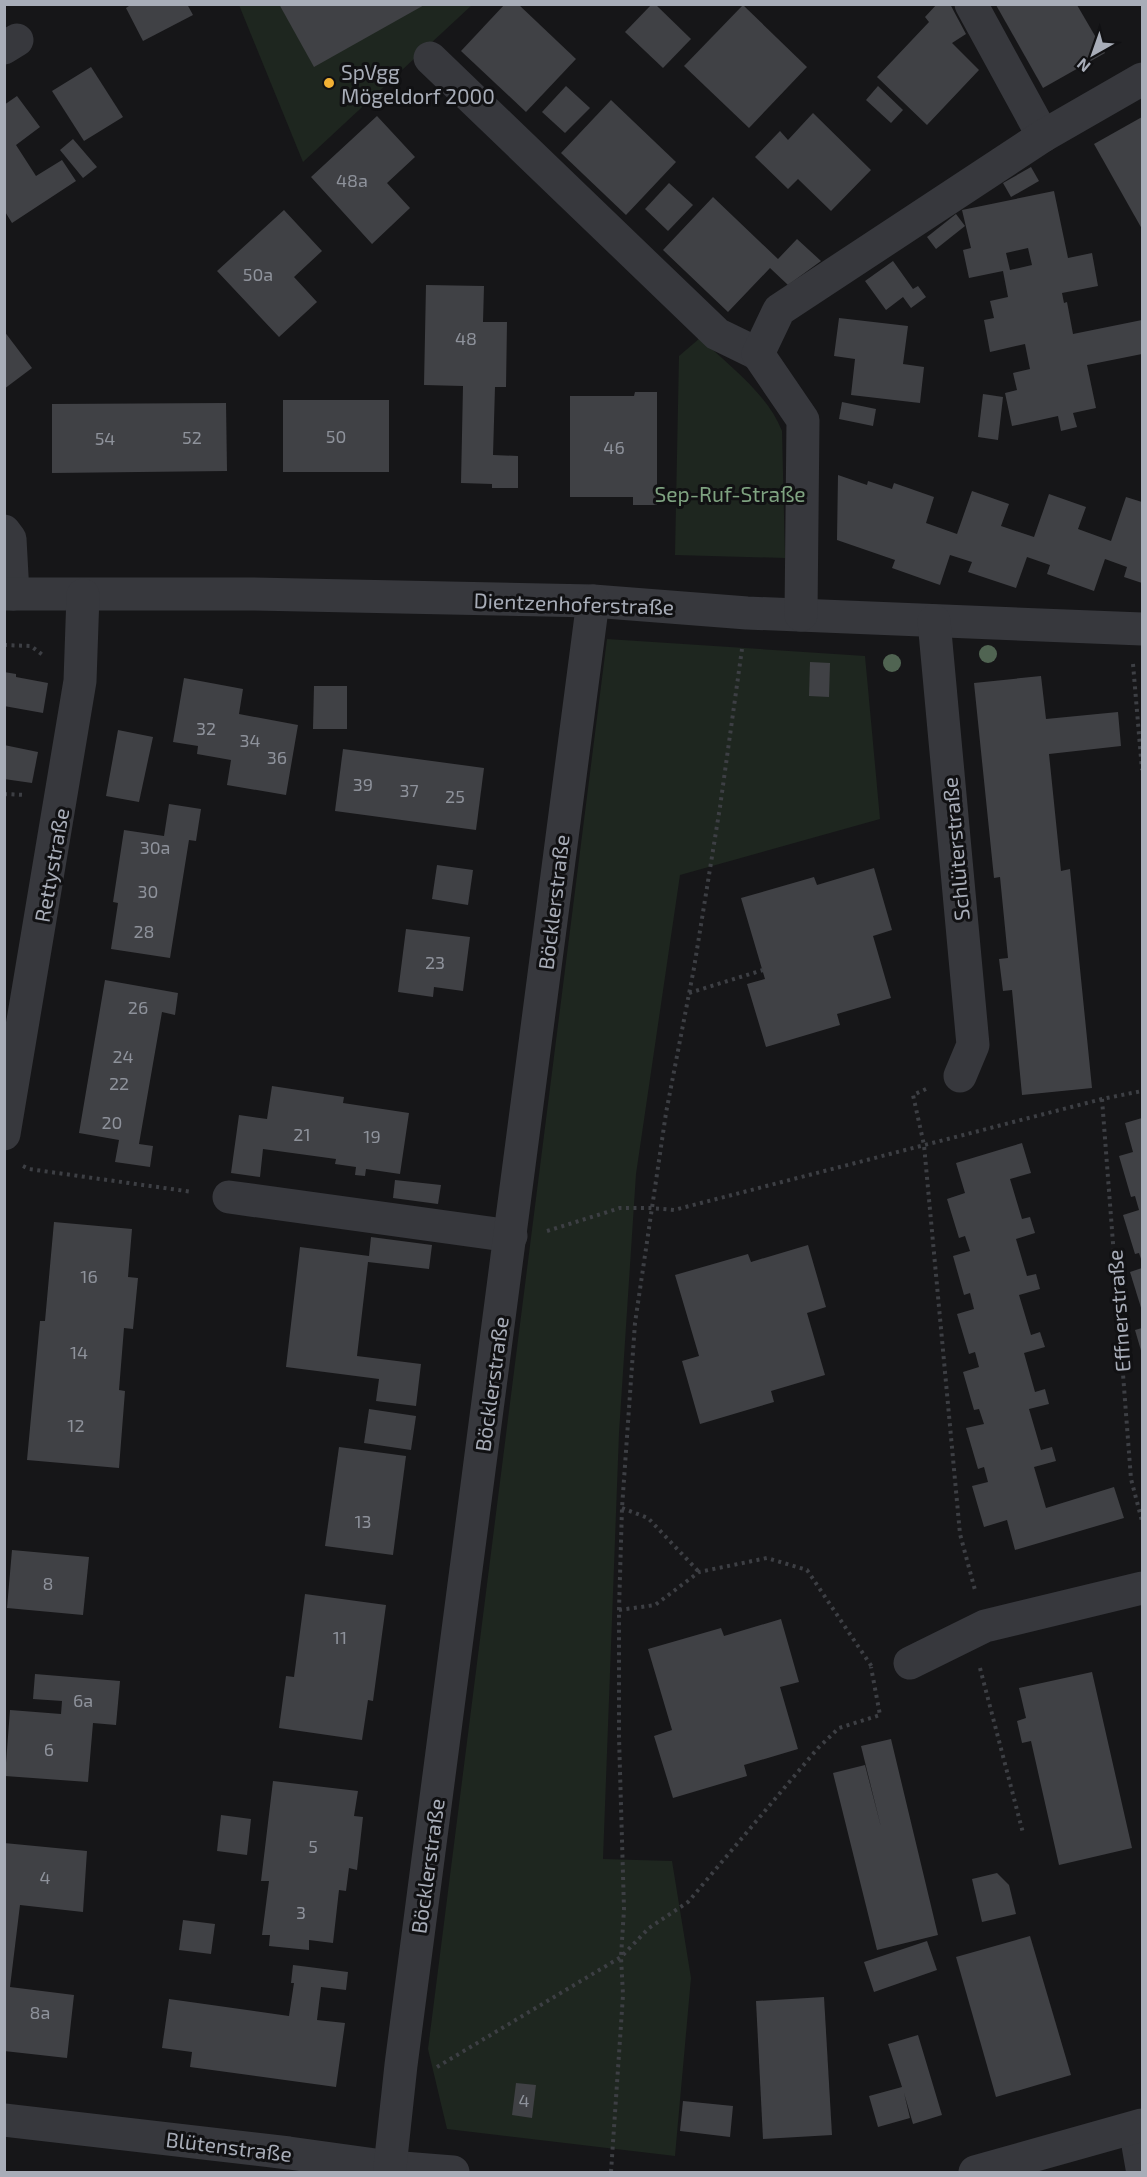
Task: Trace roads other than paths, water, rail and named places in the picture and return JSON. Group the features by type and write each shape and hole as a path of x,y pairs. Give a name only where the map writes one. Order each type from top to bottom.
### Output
{"street":[{"path":"971,4 1043,136"},
{"path":"430,58 717,334 758,354 803,420 801,615"},
{"path":"758,354 779,310 1043,136 1143,79"},
{"path":"4,531 10,539 9,594"},
{"name":"Dientzenhoferstraße","path":"9,594 250,594 593,601 801,615 1136,629"},
{"name":"Rettystraße","path":"4,1134 63,796 80,681 83,594"},
{"name":"Böcklerstraße","path":"390,2167 401,2065 593,601"},
{"name":"Schlüterstraße","path":"933,621 973,1045 960,1076"},
{"path":"229,1197 511,1236"},
{"path":"910,1663 978,1629 1143,1588"},
{"name":"Blütenstraße","path":"4,2120 290,2153 390,2167 453,2172"},
{"path":"975,2172 1139,2127 1143,2168"}],"place":[{"name":"SpVgg Mögeldorf 2000","path":"329,83"}],"park label":[{"name":"Sep-Ruf-Straße","path":"730,493"}]}
